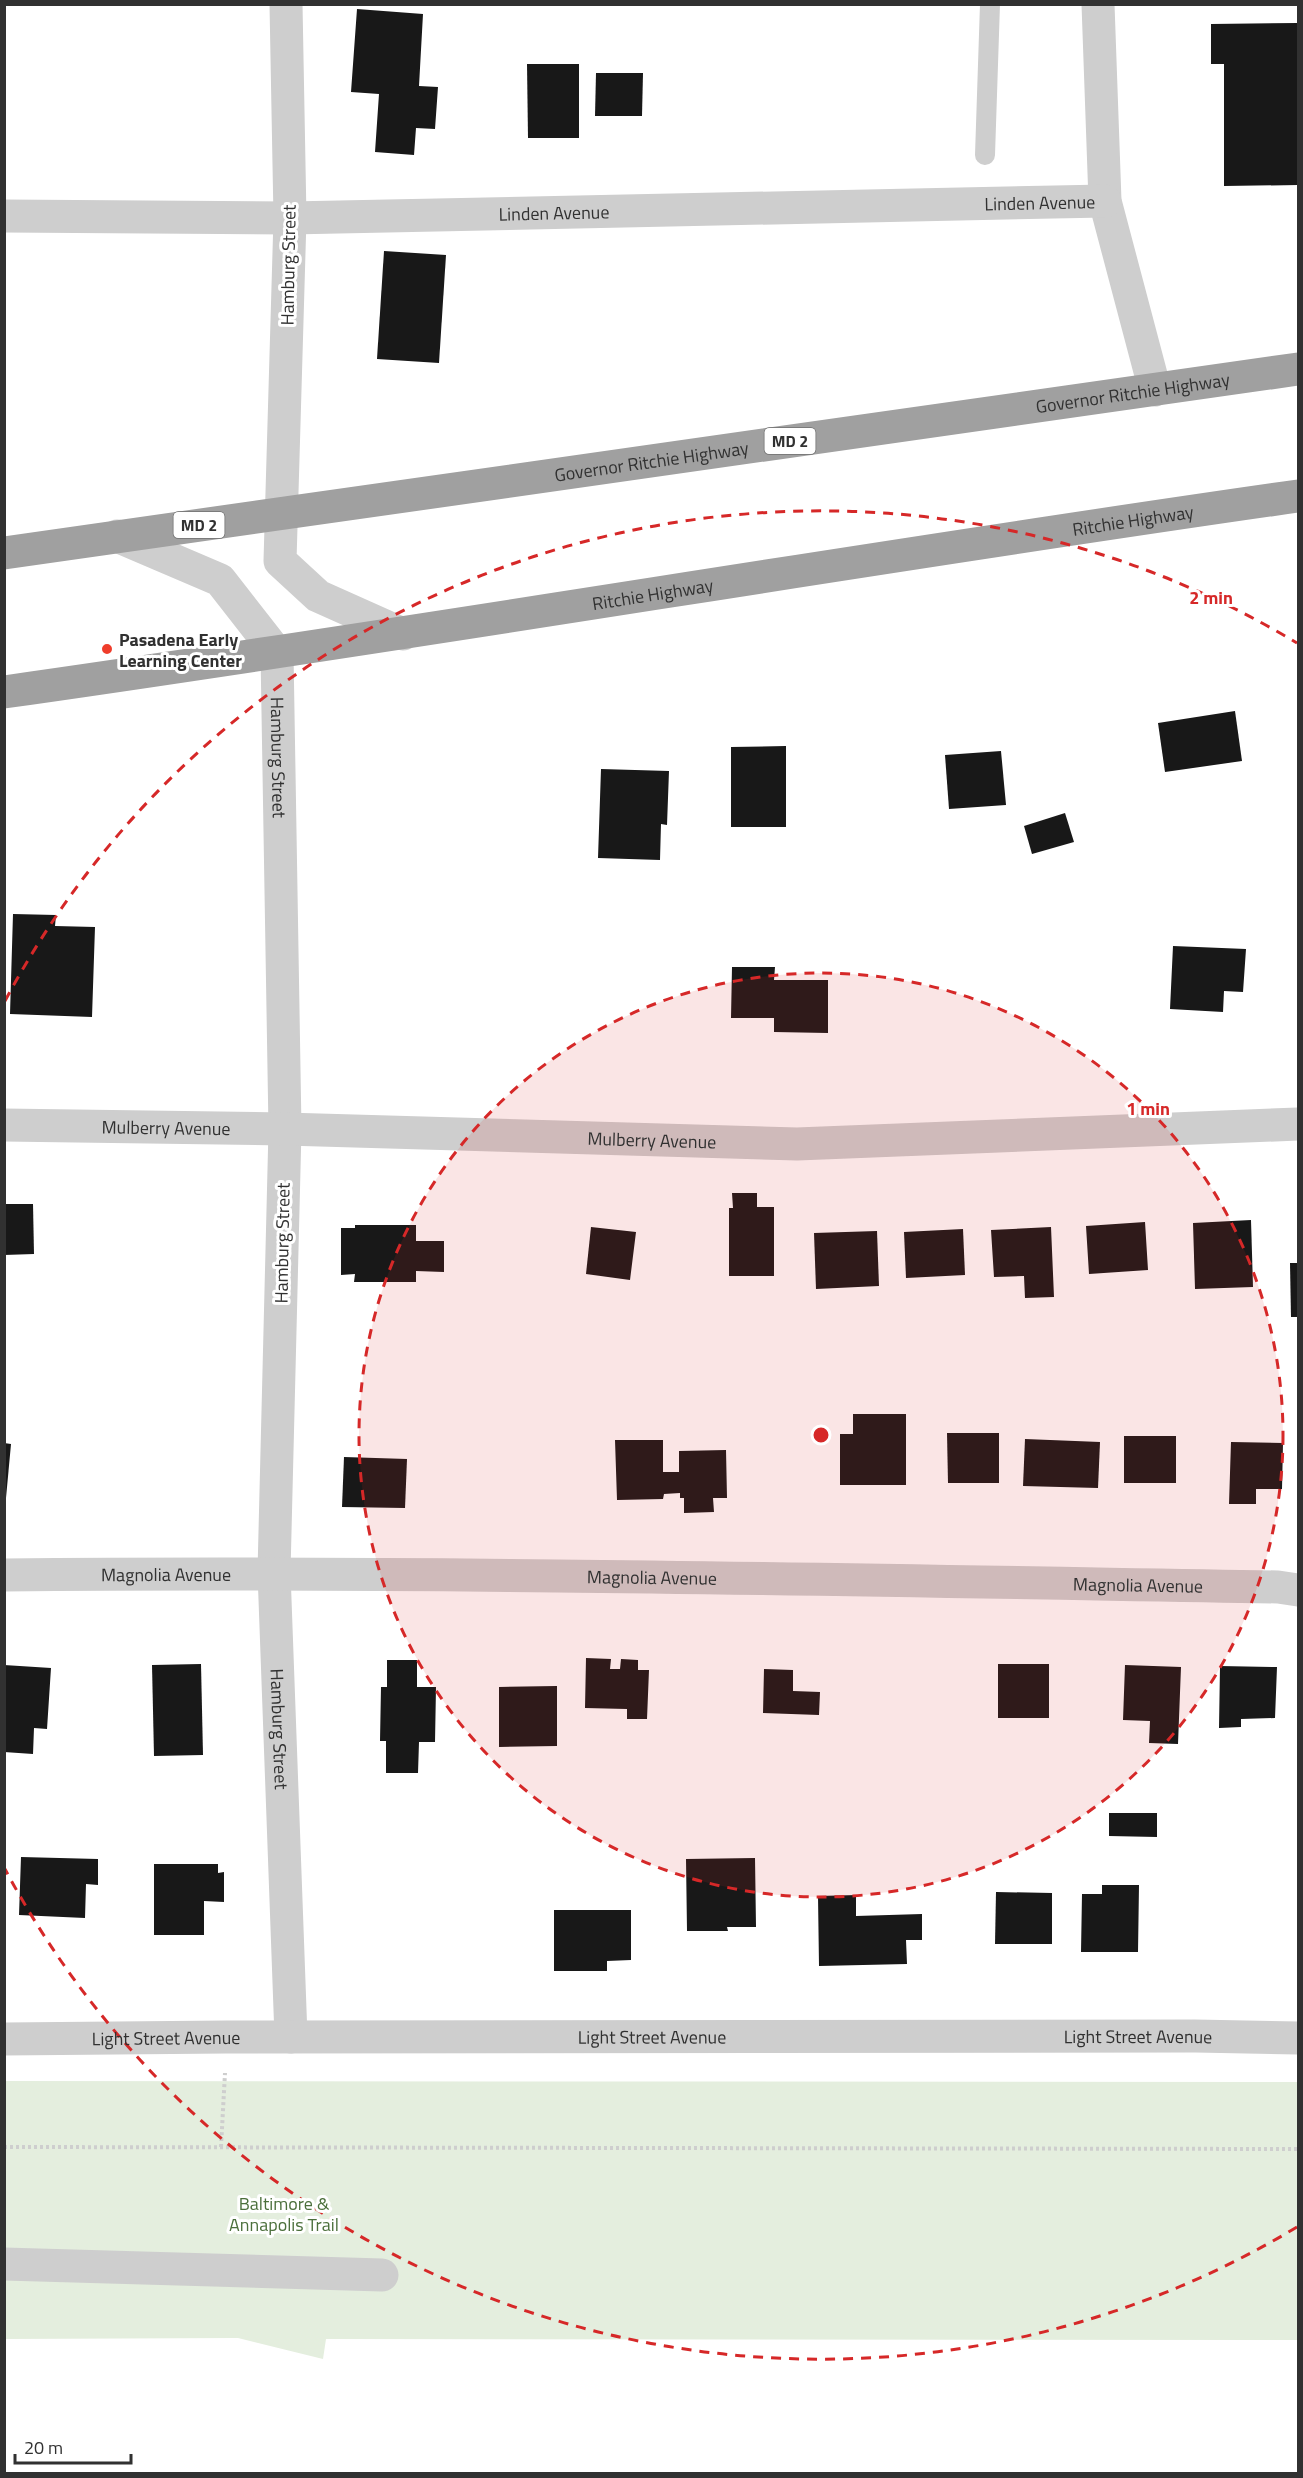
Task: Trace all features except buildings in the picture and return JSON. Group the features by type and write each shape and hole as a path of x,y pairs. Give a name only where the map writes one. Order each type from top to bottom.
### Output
{"highway":[{"name":"Governor Ritchie Highway","path":"4,553 1299,369"},
{"name":"Ritchie Highway","path":"4,692 403,634 1041,532 1299,495"}],"street":[{"name":"Hamburg Street","path":"286,4 290,218 280,561 318,596 403,634"},
{"path":"1098,4 1105,201 1155,390"},
{"name":"Linden Avenue","path":"4,216 290,218 1105,201"},
{"path":"117,536 220,580 277,653"},
{"name":"Hamburg Street","path":"277,653 285,1129 274,1572 291,2037"},
{"name":"Mulberry Avenue","path":"4,1125 285,1129 797,1144 1299,1124"},
{"name":"Magnolia Avenue","path":"4,1575 274,1572 1278,1587 1299,1590"},
{"name":"Light Street Avenue","path":"4,2039 1195,2036 1299,2038"},
{"path":"4,2264 382,2275"}],"lane":[{"path":"985,155 990,4"}],"path":[{"path":"221,2147 227,2037"},
{"path":"4,2147 1299,2148"}],"green space":[{"name":"Baltimore & Annapolis Trail","path":"4,2081 1298,2082 1298,2340 326,2339 323,2359 238,2338 5,2339"}],"place":[{"name":"Pasadena Early Learning Center","path":"107,649"}]}
